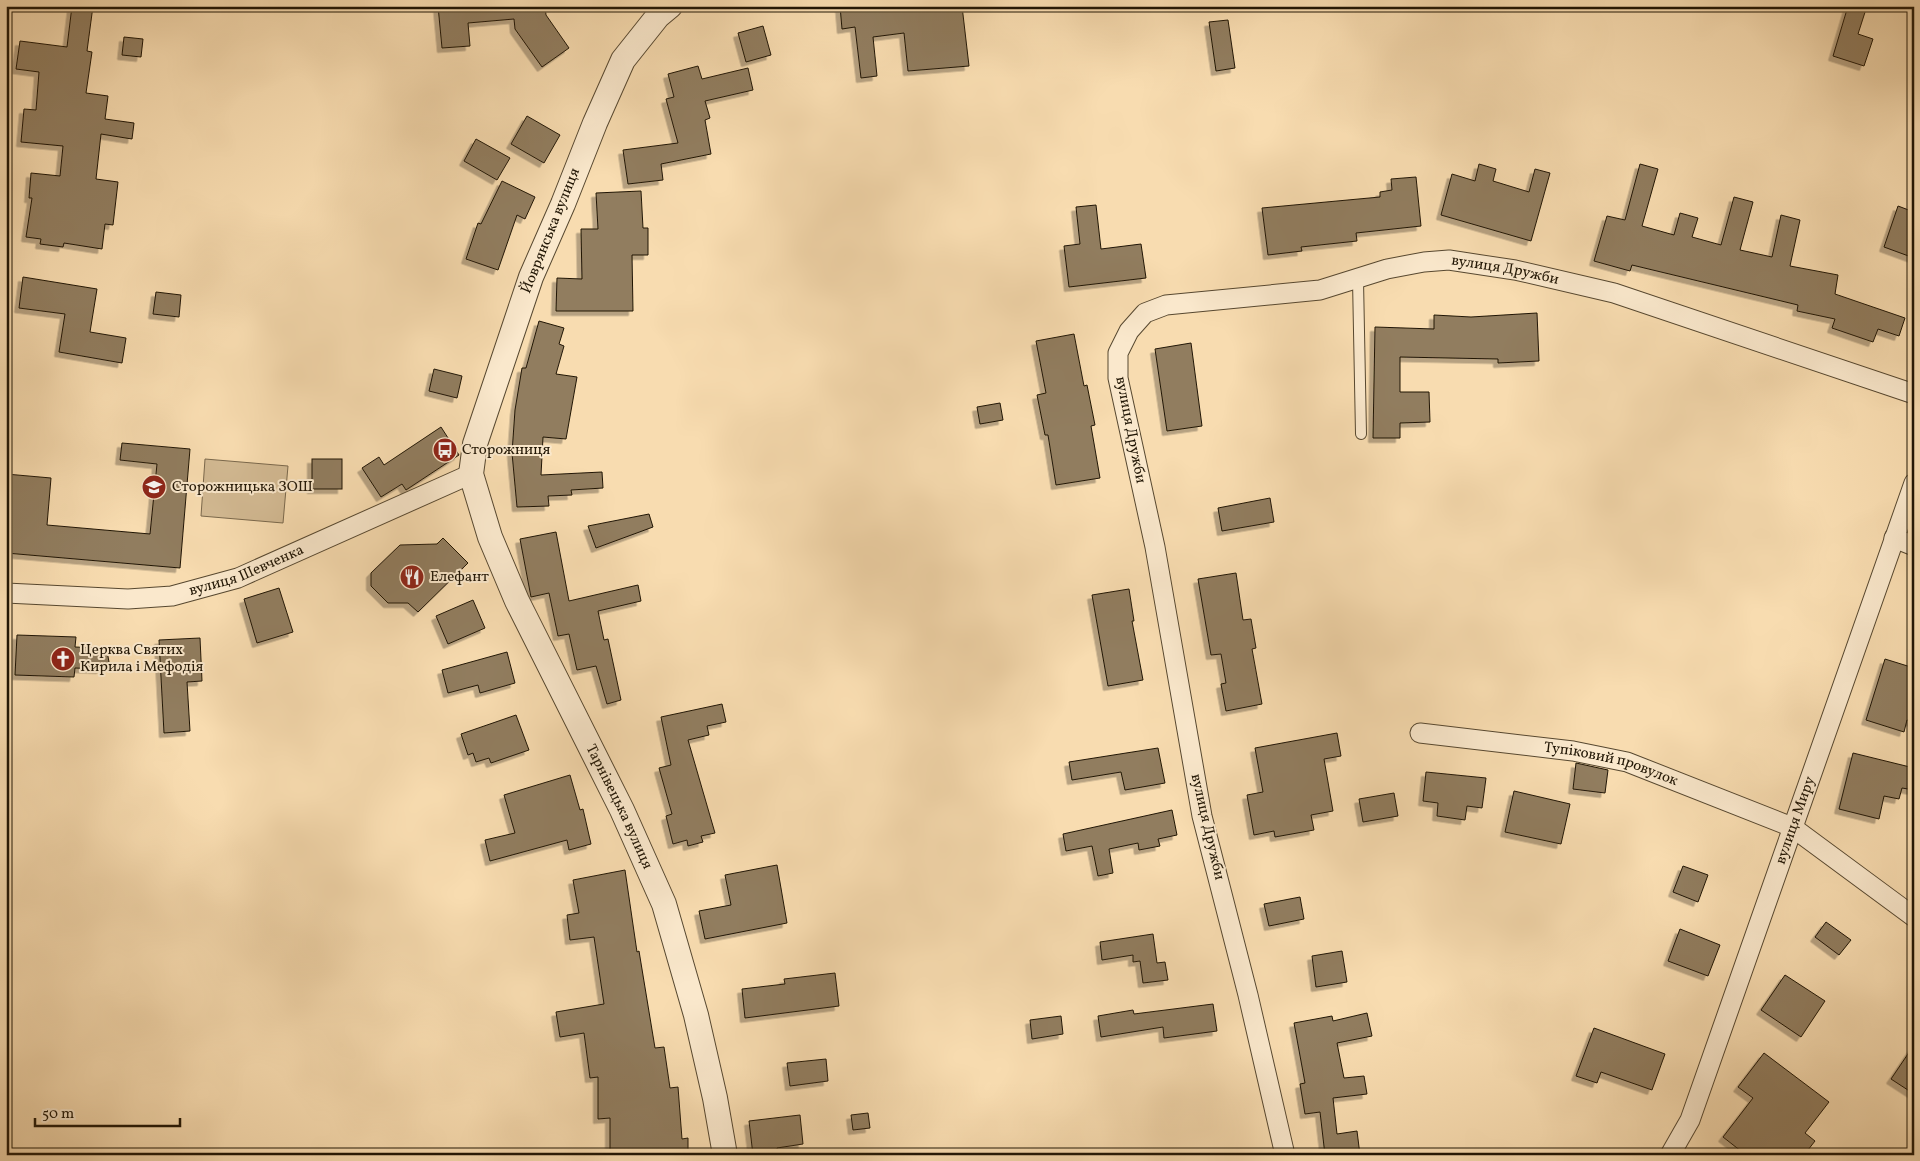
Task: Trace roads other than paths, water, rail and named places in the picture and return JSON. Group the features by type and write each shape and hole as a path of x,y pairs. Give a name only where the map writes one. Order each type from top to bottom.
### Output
{"street":[{"name":"Йоврянська вулиця","path":"472,474 475,444 531,277 563,204 594,123 623,60 658,16 670,6"},
{"name":"вулиця Дружби","path":"1285,1155 1248,995 1202,816 1155,547 1118,378 1118,353 1129,331 1145,313 1166,305 1320,290 1358,280 1387,269 1424,262 1449,260 1515,270 1614,293 1914,394"},
{"name":"вулиця Шевченка","path":"6,593 128,599 172,596 238,578 472,474"},
{"name":"Тарнівецька вулиця","path":"472,474 490,538 517,601 622,810 664,904 696,1014 715,1098 725,1155"},
{"name":"вулиця Миру","path":"1670,1155 1690,1120 1914,484"},
{"path":"1894,538 1914,546"},
{"name":"Тупіковий провулок","path":"1420,733 1573,751 1627,762 1792,828 1914,917"}],"lane":[{"path":"1358,280 1361,434"}],"place":[{"name":"Сторожниця","path":"445,450"},
{"name":"Сторожницька ЗОШ","path":"154,487"},
{"name":"Елефант","path":"412,577"},
{"name":"Церква Святих Кирила і Мефодія","path":"63,659"}]}
